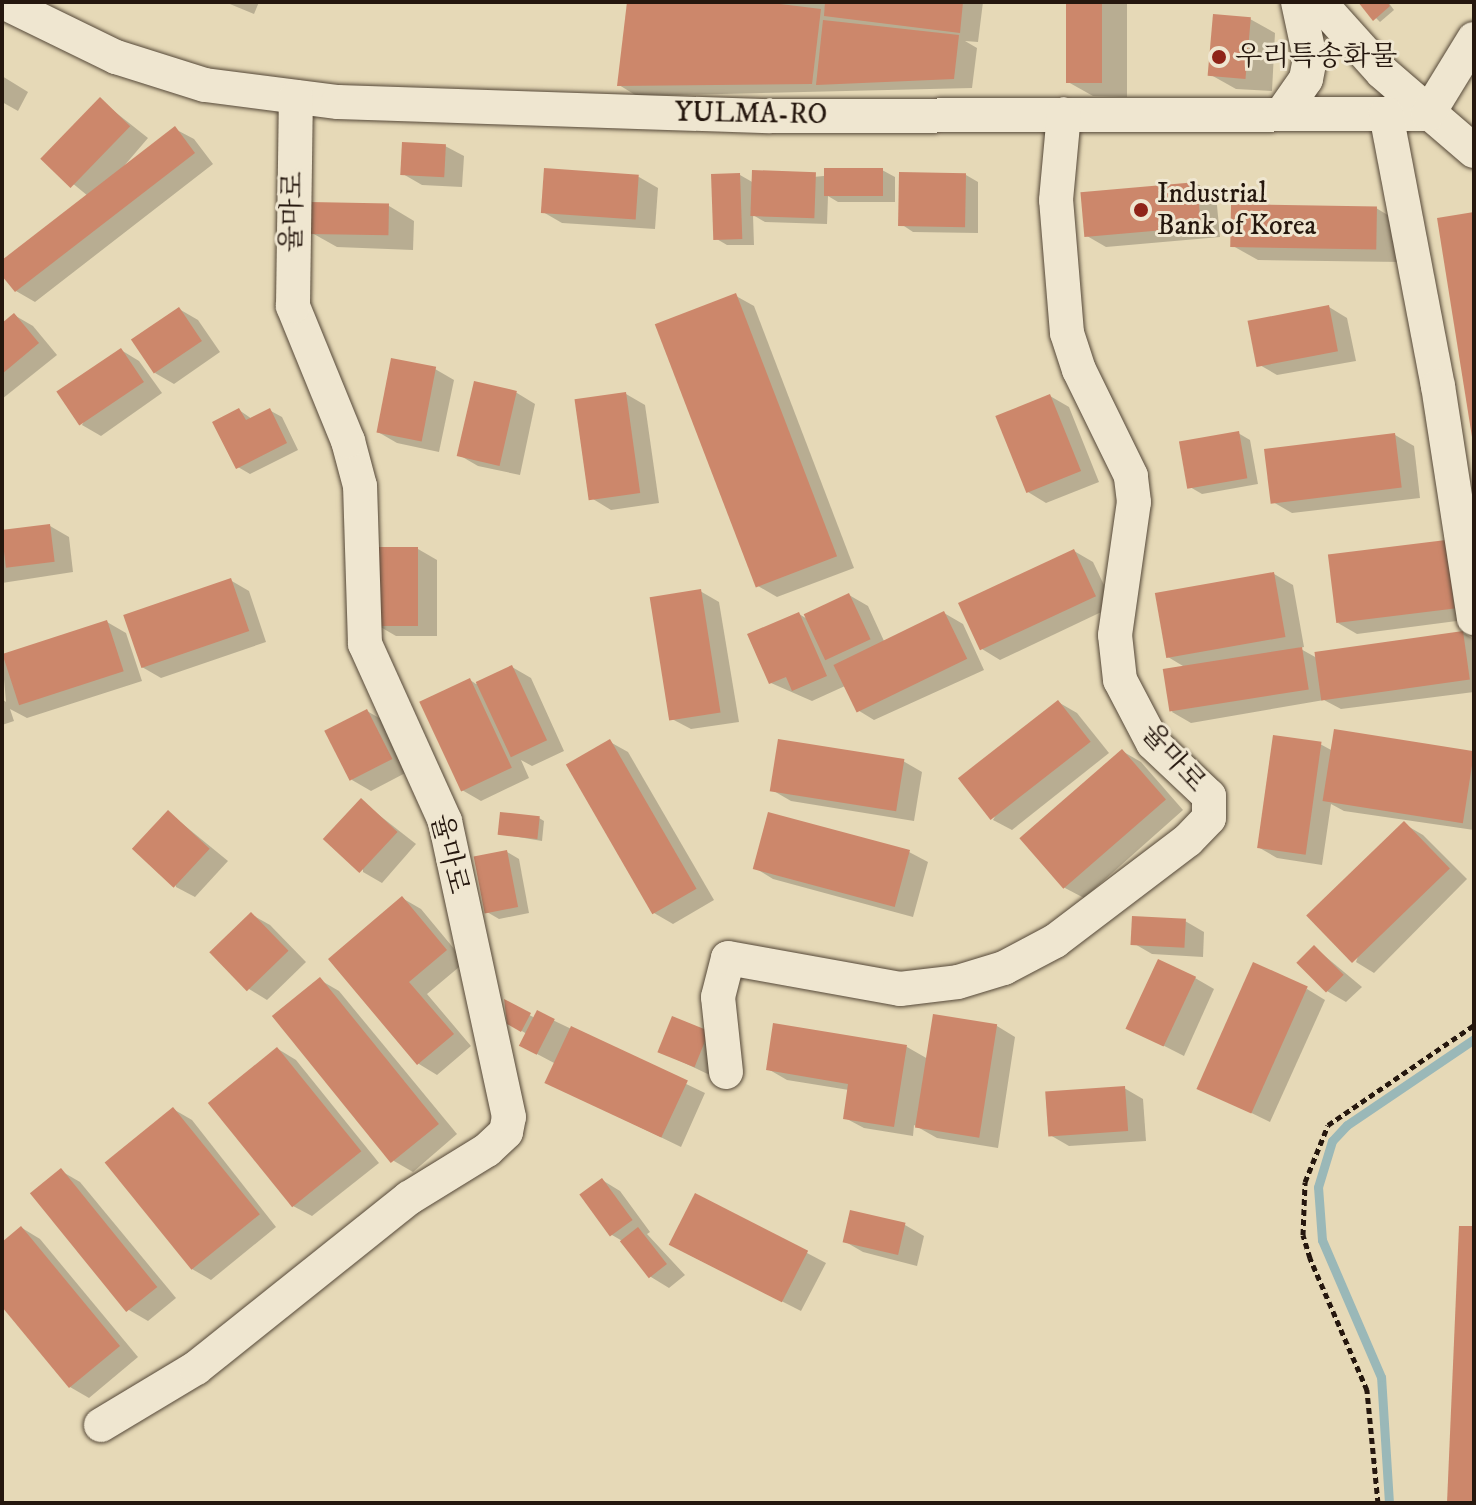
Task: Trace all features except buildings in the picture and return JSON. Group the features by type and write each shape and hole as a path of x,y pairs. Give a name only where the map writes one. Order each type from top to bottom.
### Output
{"street":[{"name":"YULMA-RO","path":"3,2 116,57 162,73 205,85 296,97 770,116 1283,112 1428,114"},
{"path":"1283,112 1306,79 1310,58 1298,2"},
{"path":"1319,2 1428,114 1474,151"},
{"path":"1428,114 1474,39"},
{"name":"율마로","path":"101,1425 196,1368 409,1198 487,1150 506,1132 509,1117 445,821 365,644 360,486 348,441 293,306 296,97"},
{"name":"율마로","path":"726,1072 718,997 728,958 900,989 958,982 1004,968 1055,941 1188,840 1209,818 1209,796 1153,743 1120,680 1115,635 1134,502 1131,476 1079,370 1067,333 1056,200 1064,114"},
{"path":"1386,114 1438,386 1474,618"}],"path":[{"path":"1378,1503 1367,1390 1303,1235 1305,1182 1315,1145 1328,1125 1474,1025"}],"waterway":[{"path":"1389,1503 1381,1377 1322,1240 1318,1187 1332,1141 1347,1125 1474,1039"}],"place":[{"name":"우리특송화물","path":"1219,57"},
{"name":"Industrial Bank of Korea","path":"1141,210"}]}
